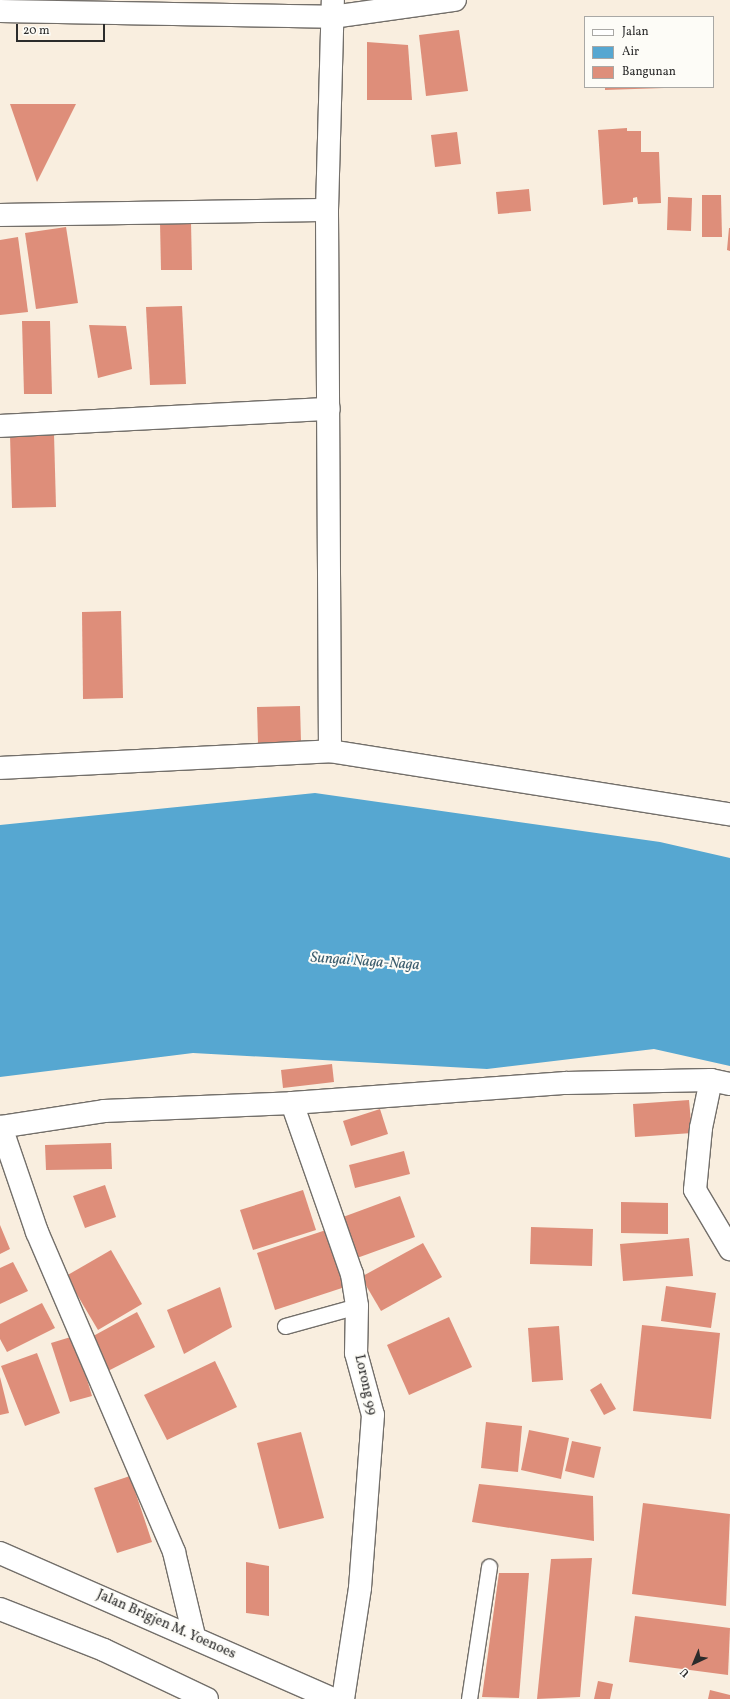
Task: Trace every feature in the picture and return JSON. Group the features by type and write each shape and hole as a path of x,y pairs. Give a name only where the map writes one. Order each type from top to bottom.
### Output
{"street":[{"path":"0,11 333,9 455,0"},
{"path":"330,752 327,210 333,9"},
{"path":"0,216 327,210"},
{"path":"0,426 329,409"},
{"path":"0,768 330,752 730,814"},
{"path":"194,1636 174,1552 37,1232 1,1127 104,1111 292,1103 566,1083 720,1082 700,1134 695,1190 730,1249"},
{"name":"Lorong 99","path":"292,1103 352,1274 357,1306 356,1353 373,1416 373,1450 360,1588 343,1699"},
{"name":"Jalan Brigjen M. Yoenoes","path":"0,1553 194,1636 332,1699"},
{"path":"0,1609 104,1650 207,1699"}],"lane":[{"path":"286,1326 357,1306"},
{"path":"469,1699 489,1566"}],"water":[{"name":"Sungai Naga-Naga","path":"315,793 660,842 730,858 730,1066 654,1049 487,1069 193,1053 0,1077 0,825"}],"building":[{"path":"459,30 468,91 426,96 419,35"},
{"path":"367,42 408,45 412,100 367,100"},
{"path":"605,88 664,88 605,90"},
{"path":"10,104 76,104 37,182"},
{"path":"627,128 627,131 641,131 641,152 659,152 661,203 638,204 637,197 633,198 633,202 603,205 598,130"},
{"path":"457,132 461,164 435,167 431,135"},
{"path":"529,189 531,211 498,214 496,192"},
{"path":"702,195 721,195 722,237 702,237"},
{"path":"668,197 692,198 691,231 667,230"},
{"path":"160,222 191,222 192,270 161,270"},
{"path":"66,227 78,303 36,309 25,233"},
{"path":"730,228 730,251 727,250"},
{"path":"18,237 28,312 0,315 0,240"},
{"path":"182,306 186,384 150,385 146,307"},
{"path":"22,321 50,321 52,394 24,394"},
{"path":"89,325 126,326 132,369 98,378"},
{"path":"54,434 56,507 12,508 10,435"},
{"path":"121,611 123,698 83,699 82,612"},
{"path":"300,706 301,742 258,743 257,707"},
{"path":"332,1064 334,1082 283,1088 281,1070"},
{"path":"689,1100 692,1133 635,1137 633,1104"},
{"path":"380,1109 388,1134 351,1146 343,1121"},
{"path":"111,1143 112,1169 46,1170 45,1145"},
{"path":"404,1151 410,1174 355,1188 349,1165"},
{"path":"105,1185 116,1217 85,1228 73,1196"},
{"path":"303,1190 316,1230 253,1250 240,1210"},
{"path":"400,1196 415,1237 357,1258 343,1217"},
{"path":"621,1202 668,1203 668,1234 621,1233"},
{"path":"0,1225 10,1249 0,1254"},
{"path":"531,1227 593,1229 592,1266 530,1264"},
{"path":"326,1230 345,1287 275,1310 257,1253"},
{"path":"689,1238 693,1276 623,1281 620,1244"},
{"path":"423,1243 442,1277 381,1311 361,1277"},
{"path":"111,1250 142,1304 98,1330 66,1276"},
{"path":"13,1262 28,1291 0,1304 0,1268"},
{"path":"666,1286 716,1293 711,1328 661,1321"},
{"path":"220,1287 232,1327 184,1354 167,1310"},
{"path":"42,1303 55,1328 7,1352 0,1339 0,1324"},
{"path":"137,1312 155,1347 104,1373 86,1340"},
{"path":"449,1317 472,1367 409,1395 387,1345"},
{"path":"642,1325 720,1333 711,1419 633,1411"},
{"path":"559,1326 563,1380 532,1382 528,1328"},
{"path":"74,1336 92,1396 70,1402 51,1343"},
{"path":"37,1353 60,1413 25,1426 1,1366"},
{"path":"215,1361 237,1407 167,1440 144,1395"},
{"path":"0,1377 9,1413 0,1415"},
{"path":"601,1383 616,1409 604,1415 590,1390"},
{"path":"486,1422 522,1426 518,1472 481,1468"},
{"path":"529,1430 569,1438 561,1479 521,1470"},
{"path":"301,1432 324,1518 279,1529 257,1443"},
{"path":"572,1441 601,1447 594,1478 565,1471"},
{"path":"130,1476 152,1542 117,1553 94,1488"},
{"path":"479,1484 593,1496 594,1541 472,1522"},
{"path":"643,1503 730,1514 726,1606 632,1594"},
{"path":"592,1558 580,1697 537,1699 551,1559"},
{"path":"246,1562 269,1566 269,1616 246,1613"},
{"path":"499,1573 529,1573 519,1698 482,1697"},
{"path":"635,1616 730,1628 728,1675 629,1662"},
{"path":"598,1681 613,1684 610,1699 594,1699"},
{"path":"710,1690 730,1695 730,1699 708,1699"}]}
